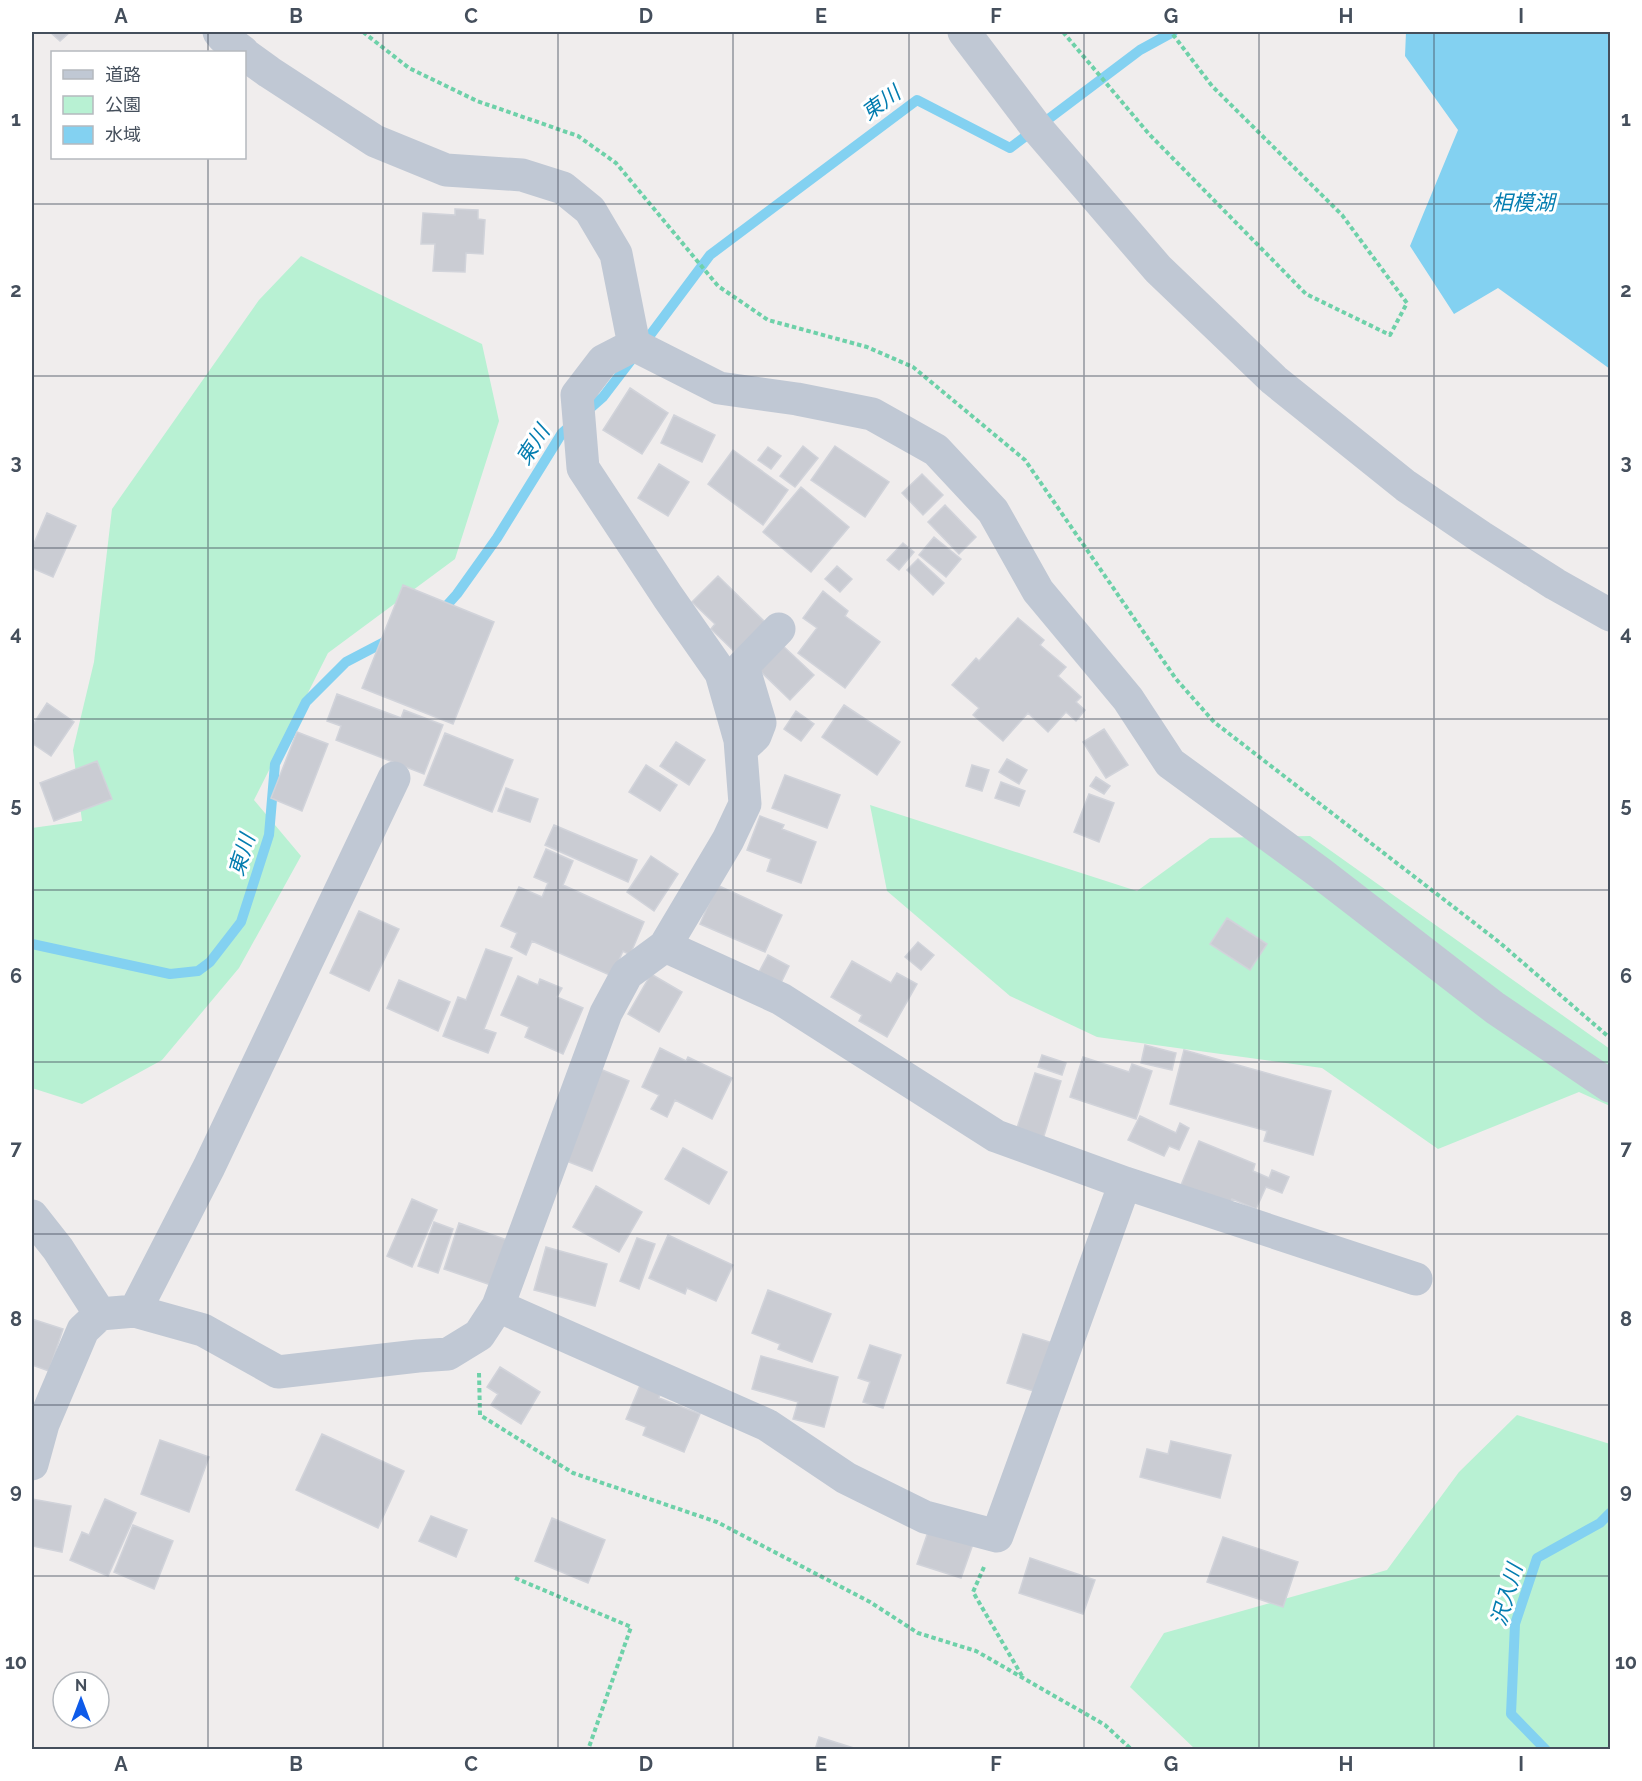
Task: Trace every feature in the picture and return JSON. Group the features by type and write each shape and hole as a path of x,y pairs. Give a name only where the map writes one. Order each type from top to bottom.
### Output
{"street":[{"path":"219,32 223,38 241,51"},
{"path":"964,32 1036,127 1158,269 1274,380 1406,486 1480,537 1555,584 1611,615"},
{"path":"246,55 375,141 446,170 522,175 563,188 591,210 616,254 634,345"},
{"path":"32,1464 43,1424 82,1330 100,1314 135,1311 203,1330 278,1372 448,1354 478,1335 498,1306 606,1013 627,974 665,946 728,840 746,804 740,740 721,673 583,468 577,394 603,361 634,345"},
{"path":"634,345 719,388 797,399 872,414 936,450 993,511 1038,591 1128,699 1170,763 1319,872 1495,1008 1611,1086"},
{"path":"741,749 755,736 760,723 743,666 779,629"},
{"path":"135,1311 209,1167 394,778"},
{"path":"665,946 781,999 996,1136 1125,1183 1416,1279"},
{"path":"498,1306 766,1425 846,1478 925,1517 997,1536 1125,1183"},
{"path":"32,1216 58,1249 100,1314"}],"path":[{"path":"1063,32 1149,134 1306,294 1390,335 1407,303 1342,215 1212,86 1172,32"},
{"path":"478,1335 480,1415 573,1473 717,1522 870,1602 918,1632 976,1651 1105,1725 1132,1749"},
{"path":"997,1536 974,1592 1024,1679"},
{"path":"515,1578 631,1627 588,1749"}],"green space":[{"path":"301,256 482,344 499,421 455,559 328,653 254,800 301,856 239,968 162,1060 82,1104 32,1088 32,828 82,821 73,750 94,662 112,509 259,300"},
{"path":"870,805 1137,891 1210,838 1310,836 1610,1049 1610,1106 1579,1092 1438,1149 1322,1068 1097,1037 1010,996 887,891"},
{"path":"1517,1415 1610,1444 1610,1749 1195,1749 1130,1687 1164,1633 1387,1570 1459,1472"}],"water":[{"name":"相模湖","path":"1406,32 1610,32 1610,369 1498,288 1454,314 1410,246 1458,130 1405,56"}],"building":[{"path":"50,32 70,32 60,41"},
{"path":"455,209 478,210 478,219 485,220 483,254 466,253 465,272 433,271 435,244 421,244 423,213 455,215"},
{"path":"630,388 668,413 642,454 603,430"},
{"path":"674,415 715,435 702,462 661,443"},
{"path":"803,446 818,458 795,487 780,476"},
{"path":"835,446 889,482 865,517 811,480"},
{"path":"768,447 781,456 771,469 758,460"},
{"path":"733,450 788,490 763,525 708,484"},
{"path":"659,464 689,482 668,516 638,498"},
{"path":"922,474 943,495 923,515 902,493"},
{"path":"801,487 849,527 811,572 763,532"},
{"path":"945,505 976,537 959,554 928,522"},
{"path":"47,513 76,526 53,577 32,568 32,548"},
{"path":"934,537 961,559 946,577 919,555"},
{"path":"903,543 914,552 899,570 887,560"},
{"path":"918,559 944,583 933,595 907,570"},
{"path":"837,566 852,579 840,592 825,579"},
{"path":"718,576 770,627 740,657 711,629 715,624 692,602"},
{"path":"403,585 494,622 453,724 362,688"},
{"path":"823,591 848,611 845,616 880,642 845,688 798,653 817,628 803,618"},
{"path":"1018,618 1044,640 1040,645 1066,667 1058,676 1081,697 1076,702 1085,710 1076,721 1066,712 1048,732 1028,713 1003,741 973,715 979,708 952,685 976,658 979,661"},
{"path":"781,644 814,675 790,700 757,668"},
{"path":"337,694 401,718 404,710 443,725 424,774 336,740 341,726 327,721"},
{"path":"47,703 74,722 51,756 32,743 32,726"},
{"path":"844,705 900,742 877,775 822,737"},
{"path":"796,711 814,724 801,741 784,729"},
{"path":"1104,729 1128,765 1106,778 1083,742"},
{"path":"297,732 328,744 302,811 271,798"},
{"path":"445,733 513,760 492,812 424,785"},
{"path":"676,742 705,760 689,785 660,766"},
{"path":"1007,759 1027,770 1019,784 999,772"},
{"path":"97,761 112,799 54,821 40,783"},
{"path":"646,765 677,785 660,811 629,792"},
{"path":"972,765 989,770 982,791 966,786"},
{"path":"785,775 840,795 827,828 772,808"},
{"path":"1096,777 1110,786 1104,794 1090,786"},
{"path":"1001,782 1025,791 1019,806 995,798"},
{"path":"506,788 538,799 530,822 498,811"},
{"path":"1089,794 1114,803 1099,842 1074,832"},
{"path":"760,816 784,825 782,829 816,842 801,883 767,871 771,859 747,850"},
{"path":"554,825 637,860 628,882 545,845"},
{"path":"546,849 573,861 563,885 644,922 630,955 623,951 612,976 532,941 526,955 511,947 517,933 501,926 519,887 542,897 548,883 534,877"},
{"path":"651,856 678,874 654,911 627,892"},
{"path":"717,885 782,915 765,952 700,924"},
{"path":"359,911 399,929 369,991 330,973"},
{"path":"1227,918 1267,944 1250,970 1210,944"},
{"path":"918,942 934,955 921,970 905,957"},
{"path":"486,949 512,958 484,1029 496,1033 488,1053 443,1036 458,997 466,1000"},
{"path":"768,955 789,966 780,985 758,974"},
{"path":"852,961 891,983 897,973 917,984 887,1037 859,1021 862,1015 831,997"},
{"path":"651,974 682,992 659,1032 628,1014"},
{"path":"518,976 538,985 540,979 562,988 557,997 583,1008 563,1054 525,1037 529,1027 501,1015"},
{"path":"399,980 450,1002 438,1031 387,1008"},
{"path":"1145,1045 1176,1053 1172,1070 1141,1063"},
{"path":"660,1048 686,1061 688,1057 732,1078 712,1119 675,1100 667,1117 651,1109 659,1095 642,1087"},
{"path":"1184,1050 1331,1091 1313,1155 1264,1141 1267,1131 1170,1104"},
{"path":"1042,1055 1066,1063 1062,1075 1038,1067"},
{"path":"1083,1057 1129,1072 1132,1064 1152,1071 1136,1119 1070,1097"},
{"path":"600,1069 629,1081 592,1171 564,1160"},
{"path":"1035,1073 1061,1081 1043,1139 1016,1131"},
{"path":"1140,1116 1176,1133 1180,1123 1189,1128 1179,1150 1169,1146 1164,1156 1128,1140"},
{"path":"1199,1141 1255,1164 1253,1171 1269,1178 1272,1170 1289,1177 1282,1193 1266,1187 1256,1209 1232,1199 1227,1210 1179,1190"},
{"path":"683,1148 727,1172 709,1204 665,1179"},
{"path":"596,1186 642,1212 619,1252 573,1227"},
{"path":"412,1199 437,1210 412,1267 387,1256"},
{"path":"434,1222 453,1229 438,1273 418,1266"},
{"path":"459,1223 507,1240 491,1285 444,1269"},
{"path":"668,1235 733,1265 716,1301 687,1288 685,1294 649,1278"},
{"path":"637,1238 655,1244 639,1289 620,1281"},
{"path":"546,1247 607,1264 595,1306 534,1290"},
{"path":"768,1290 831,1314 812,1362 778,1349 780,1344 752,1333"},
{"path":"32,1319 63,1329 49,1371 32,1365"},
{"path":"1023,1334 1053,1343 1037,1392 1007,1383"},
{"path":"870,1345 901,1355 883,1408 863,1402 870,1382 858,1378"},
{"path":"761,1356 838,1377 824,1427 793,1419 798,1402 752,1389"},
{"path":"500,1367 540,1392 521,1424 491,1405 498,1394 487,1387"},
{"path":"641,1383 661,1391 659,1398 700,1414 684,1452 643,1435 646,1427 626,1419"},
{"path":"322,1434 404,1471 378,1528 296,1490"},
{"path":"160,1440 209,1457 189,1512 141,1494"},
{"path":"1171,1441 1231,1455 1220,1498 1140,1477 1147,1449 1168,1454"},
{"path":"32,1499 71,1506 62,1552 32,1546"},
{"path":"105,1499 136,1513 108,1576 70,1560 82,1532 89,1535"},
{"path":"431,1516 467,1530 456,1557 419,1541"},
{"path":"552,1518 605,1540 588,1583 535,1561"},
{"path":"133,1525 173,1541 154,1589 114,1572"},
{"path":"929,1529 973,1544 961,1578 917,1564"},
{"path":"1223,1537 1298,1562 1283,1607 1207,1582"},
{"path":"1030,1558 1095,1580 1083,1614 1019,1593"},
{"path":"819,1737 860,1750 815,1750"}],"waterway":[{"name":"東川","path":"642,346 710,255 917,100 1010,148 1140,50 1173,32"},
{"name":"東川","path":"440,613 457,594 497,538 562,433 603,397 632,359"},
{"name":"東川","path":"32,944 170,974 198,971 210,962 241,922 269,835 275,764 306,702 346,662 392,638"},
{"name":"沢入川","path":"1546,1750 1511,1714 1515,1624 1537,1558 1600,1523 1610,1513"}]}
